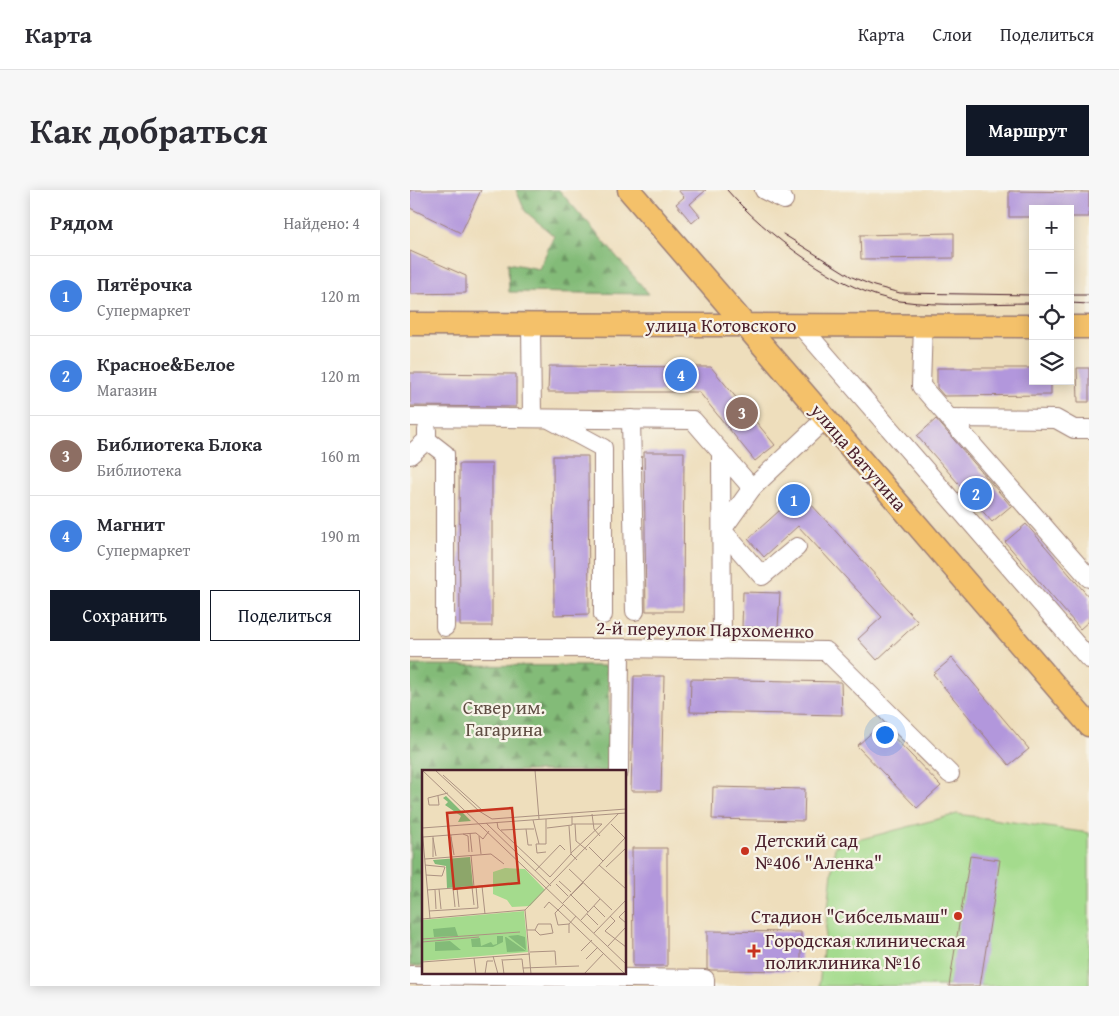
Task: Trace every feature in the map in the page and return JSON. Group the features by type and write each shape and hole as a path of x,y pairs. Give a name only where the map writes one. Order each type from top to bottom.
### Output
{"main road":[{"name":"улица Ватутина","path":"629,190 1089,725"},
{"name":"улица Котовского","path":"410,324 1029,326"},
{"path":"1074,327 1089,327"}],"street":[{"path":"764,190 784,200"},
{"path":"531,324 540,418"},
{"path":"800,325 1089,659"},
{"path":"923,325 921,386 1089,578"},
{"path":"446,628 445,454 427,440 418,417 693,420 752,488"},
{"path":"540,418 604,448 603,615"},
{"path":"722,530 752,488 826,418"},
{"path":"949,418 1056,419 1074,429 1089,429"},
{"path":"631,419 635,612"},
{"path":"410,455 427,440"},
{"path":"721,452 722,650"},
{"path":"722,530 762,576 797,547"},
{"name":"2-й переулок Пархоменко","path":"410,648 620,648 826,651 950,774"},
{"path":"619,770 620,648"},
{"path":"410,975 446,981 595,982 618,975 642,982 705,982"}],"green space":[{"path":"516,190 559,190 649,294 509,292 508,263 539,269 554,236 525,211"},
{"name":"Сквер им. Гагарина","path":"410,665 609,666 609,770 422,770 422,966 410,966"},
{"name":"Стадион \"Сибсельмаш\"","path":"957,814 1089,833 1089,986 819,986 835,846"}],"building":[{"path":"410,190 481,190 461,233 410,208"},
{"path":"678,190 706,190 690,204 700,216 692,223 676,204 684,197"},
{"path":"1009,191 1089,192 1089,217 1074,217 1074,205 1029,205 1029,217 1009,217"},
{"path":"954,233 954,258 861,259 860,235"},
{"path":"410,251 466,276 466,293 410,294"},
{"path":"549,366 711,367 775,445 755,461 699,392 548,392"},
{"path":"937,368 1029,368 1029,385 1051,385 1051,395 944,396 937,388"},
{"path":"1077,368 1089,368 1089,402 1078,402"},
{"path":"410,373 516,374 516,407 410,406"},
{"path":"936,419 1011,506 992,522 917,436"},
{"path":"644,452 684,452 683,611 646,611"},
{"path":"553,456 588,456 589,614 554,615"},
{"path":"459,464 492,464 492,626 460,626"},
{"path":"800,492 918,622 877,660 858,639 882,617 798,526 764,557 748,539"},
{"path":"1026,524 1089,597 1089,621 1080,629 1005,542"},
{"path":"743,592 780,593 778,628 742,627"},
{"path":"952,658 1029,749 1009,765 933,674"},
{"path":"634,676 664,676 661,791 631,791"},
{"path":"691,679 841,682 842,715 690,712"},
{"path":"881,724 941,786 917,808 857,746"},
{"path":"713,787 805,789 804,821 712,819"},
{"path":"632,848 667,848 667,966 633,966"},
{"path":"970,856 1000,860 980,986 949,986"},
{"name":"Городская клиническая поликлиника №16","path":"707,931 801,932 801,971 707,969"}],"tram line":[{"path":"727,190 762,224 806,259 854,287 878,296 900,301 933,304 1029,303"},
{"path":"783,234 852,277 874,286 900,293 1029,295"},
{"path":"1074,295 1089,295"},
{"path":"1074,303 1089,304"}],"place":[{"name":"Магнит","path":"681,375"},
{"name":"Библиотека Блока","path":"742,413"},
{"name":"Красное&Белое","path":"976,494"},
{"name":"Пятёрочка","path":"794,500"},
{"name":"Детский сад №406 \"Аленка\"","path":"745,851"},
{"name":"Стадион \"Сибсельмаш\"","path":"958,916"},
{"name":"Городская клиническая поликлиника №16","path":"754,951"}]}
